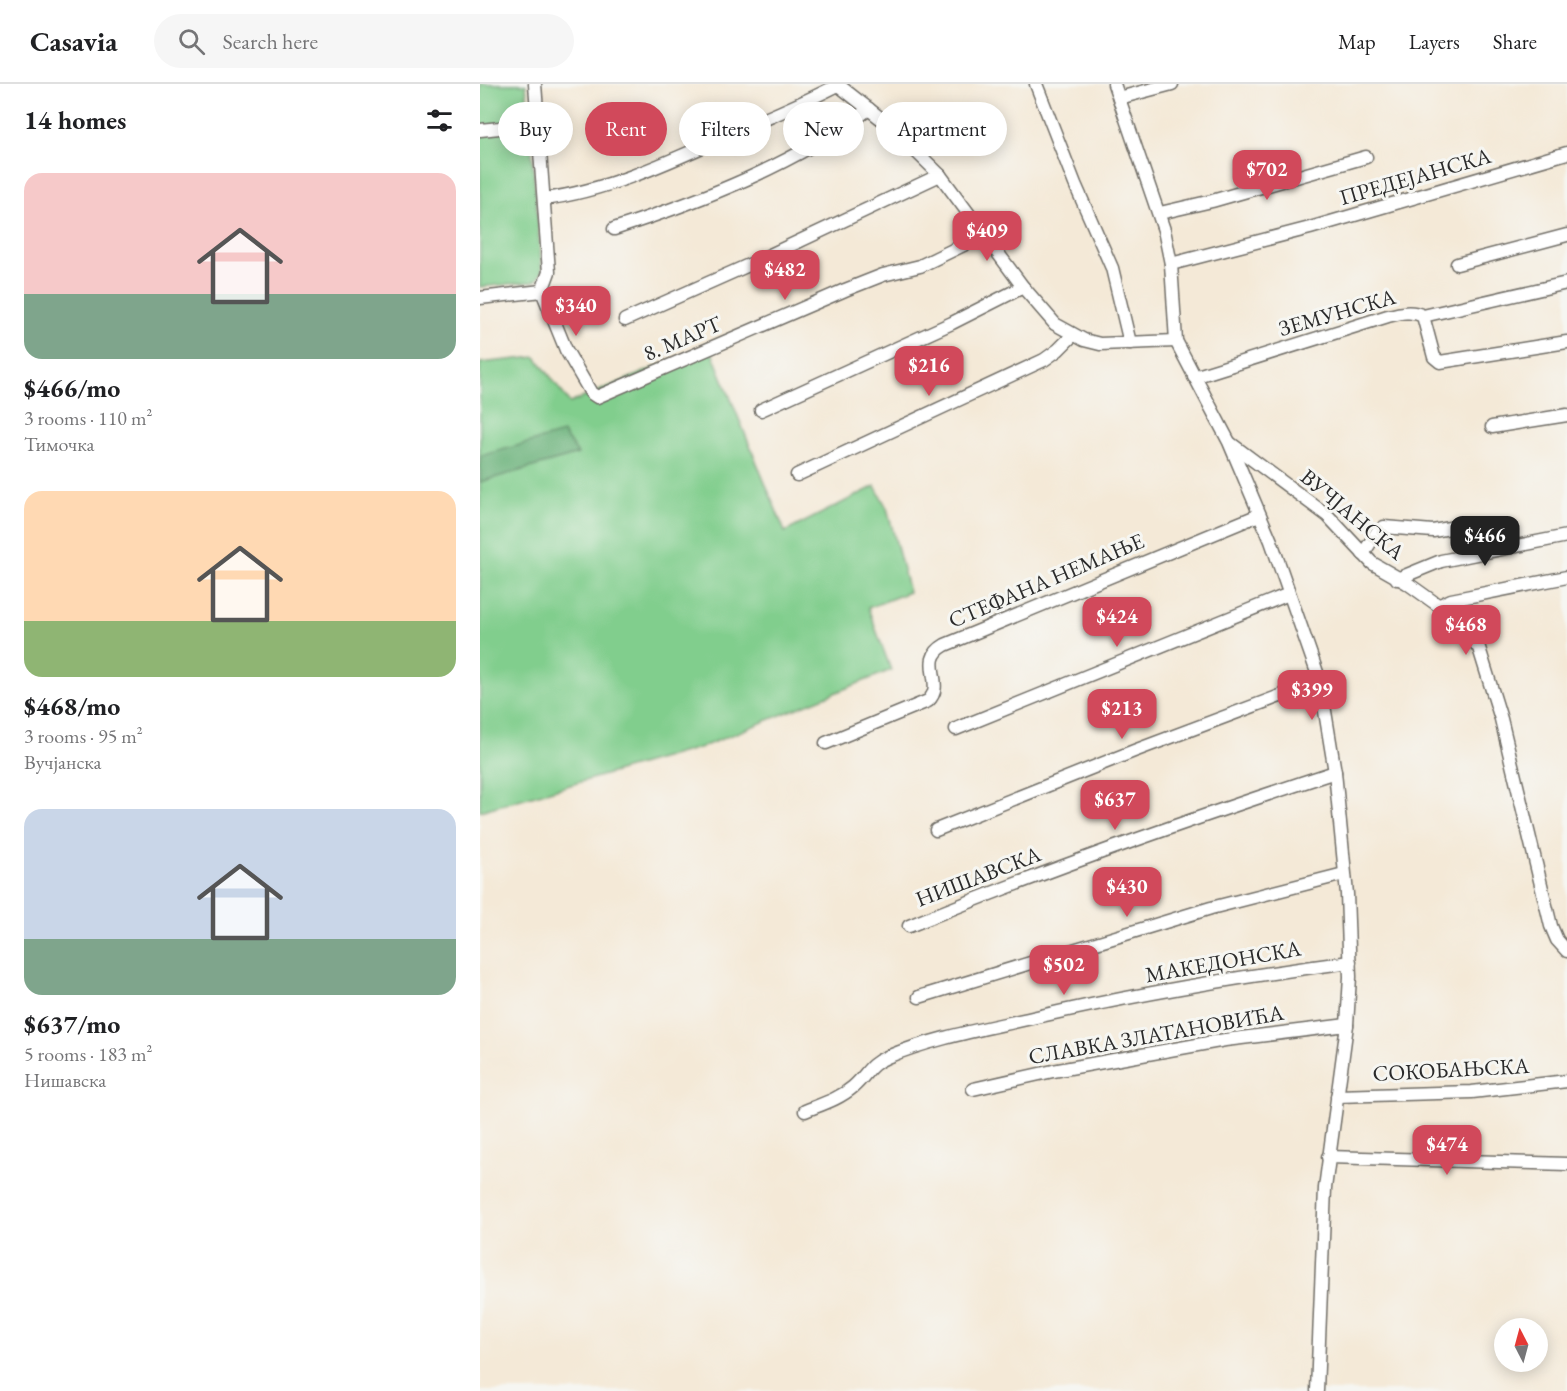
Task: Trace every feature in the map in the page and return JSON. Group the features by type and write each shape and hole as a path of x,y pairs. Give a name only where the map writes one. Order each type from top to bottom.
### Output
{"street":[{"path":"535,84 536,102"},
{"path":"544,199 575,194 686,154 838,84 890,125 940,175 1023,287 1055,324 1073,335 1100,344 1176,341"},
{"path":"1036,84 1075,184 1112,268 1130,343"},
{"path":"1114,84 1160,213 1171,264 1176,341 1229,442 1271,541 1320,681 1335,772 1350,962 1347,1025 1328,1157 1320,1288 1317,1391"},
{"path":"1119,98 1172,84"},
{"path":"614,229 664,212 778,165 817,145 869,109"},
{"path":"480,130 498,128"},
{"name":"ПРЕДЕЈАНСКА","path":"1171,264 1299,231 1567,153"},
{"path":"480,298 542,291 549,272 541,156"},
{"path":"1160,213 1212,201 1366,157"},
{"path":"625,321 940,175"},
{"name":"8. МАРТ","path":"542,291 566,350 591,393 597,397 845,290 883,275 920,266 984,235"},
{"path":"1457,264 1567,235"},
{"path":"1423,316 1567,283"},
{"path":"761,410 952,323 1023,287"},
{"name":"ЗЕМУНСКА","path":"1194,377 1388,316 1417,313 1423,316 1434,357 1440,362 1567,342"},
{"path":"797,476 1044,360 1059,350 1073,335"},
{"path":"1492,428 1567,415"},
{"name":"ВУЧЈАНСКА","path":"1229,442 1328,516 1372,563 1396,579 1407,583 1456,618 1479,648 1501,719 1551,926 1557,940 1567,951"},
{"name":"СТЕФАНА НЕМАЊЕ","path":"826,743 928,701 935,691 932,659 945,645 1259,514"},
{"path":"1363,554 1377,532 1384,527 1433,531 1461,526"},
{"path":"1396,579 1441,561 1567,536"},
{"path":"1440,605 1451,600 1567,577"},
{"path":"956,729 1289,594"},
{"path":"936,830 1134,751 1320,681"},
{"name":"НИШАВСКА","path":"909,926 1016,883 1173,826 1335,772"},
{"path":"919,997 1211,908 1344,874"},
{"name":"МАКЕДОНСКА","path":"805,1111 840,1096 854,1086 875,1063 960,1034 1066,1010 1244,976 1350,962"},
{"name":"СЛАВКА ЗЛАТАНОВИЋА","path":"973,1089 1053,1071 1225,1040 1347,1025"},
{"name":"СОКОБАЊСКА","path":"1337,1096 1472,1092 1567,1081"},
{"path":"1328,1157 1567,1164"}],"green space":[{"path":"480,84 526,84 528,102 498,102 498,156 532,156 542,271 537,280 532,282 480,287"},
{"path":"709,345 785,532 875,486 887,508 909,592 868,608 891,670 702,747 480,811 480,363 536,357 570,403"},
{"path":"563,433 578,454 480,482 480,456"}]}
